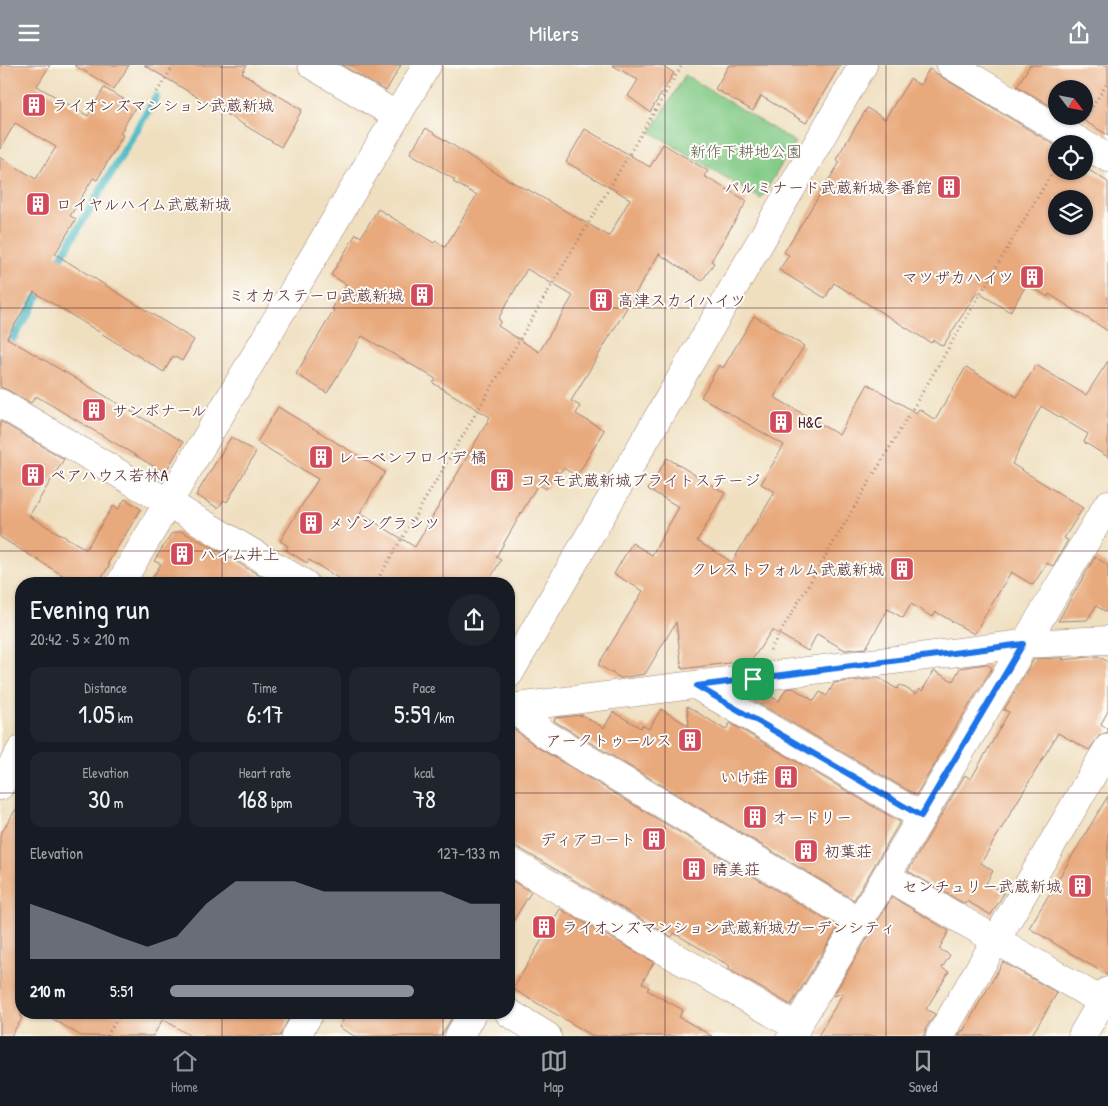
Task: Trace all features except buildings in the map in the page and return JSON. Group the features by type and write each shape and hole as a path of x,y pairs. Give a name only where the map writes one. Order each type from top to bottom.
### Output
{"street":[{"path":"312,65 396,116"},
{"path":"124,577 427,65"},
{"path":"515,664 863,65"},
{"path":"951,65 1068,135"},
{"path":"1093,149 1108,158"},
{"path":"0,403 293,577"},
{"path":"515,865 794,1031 1108,503"},
{"path":"515,708 1023,644 1108,640"},
{"path":"697,686 921,816"},
{"path":"515,710 545,734 859,921"},
{"path":"940,1036 1108,748"},
{"path":"0,786 15,760"},
{"path":"886,876 996,940 1106,999 1082,1036"},
{"path":"515,1017 547,1036"},
{"path":"296,1036 306,1019"},
{"path":"459,1036 469,1019"}],"path":[{"path":"157,92 174,65"},
{"path":"379,577 682,65"},
{"path":"1083,135 1108,82"},
{"path":"753,679 1048,180"},
{"path":"107,1036 117,1019"}],"green space":[{"name":"新作下耕地公園","path":"685,75 795,142 761,199 651,132"}],"waterway":[{"path":"56,266 156,97"},
{"path":"0,360 44,286"}],"place":[{"name":"ライオンズマンション武蔵新城","path":"34,105"},
{"name":"パルミナード武蔵新城参番館","path":"949,187"},
{"name":"ロイヤルハイム武蔵新城","path":"38,204"},
{"name":"マツザカハイツ","path":"1032,277"},
{"name":"ミオカステーロ武蔵新城","path":"422,295"},
{"name":"高津スカイハイツ","path":"601,300"},
{"name":"サンポナール","path":"94,410"},
{"name":"H&C","path":"781,422"},
{"name":"レーベンフロイデ 橘","path":"321,457"},
{"name":"ペアハウス若林A","path":"33,475"},
{"name":"コスモ武蔵新城ブライトステージ","path":"502,480"},
{"name":"メゾングランツ","path":"311,523"},
{"name":"ハイム井上","path":"182,554"},
{"name":"クレストフォルム武蔵新城","path":"902,569"},
{"name":"アークトゥールス","path":"690,740"},
{"name":"いけ荘","path":"786,777"},
{"name":"オードリー","path":"755,817"},
{"name":"ディアコート","path":"654,839"},
{"name":"初葉荘","path":"806,851"},
{"name":"晴美荘","path":"694,869"},
{"name":"センチュリー武蔵新城","path":"1080,886"},
{"name":"ライオンズマンション武蔵新城ガーデンシティ","path":"544,927"}],"route":[{"path":"1023,644 921,816 697,686 753,679 1023,644"}]}
